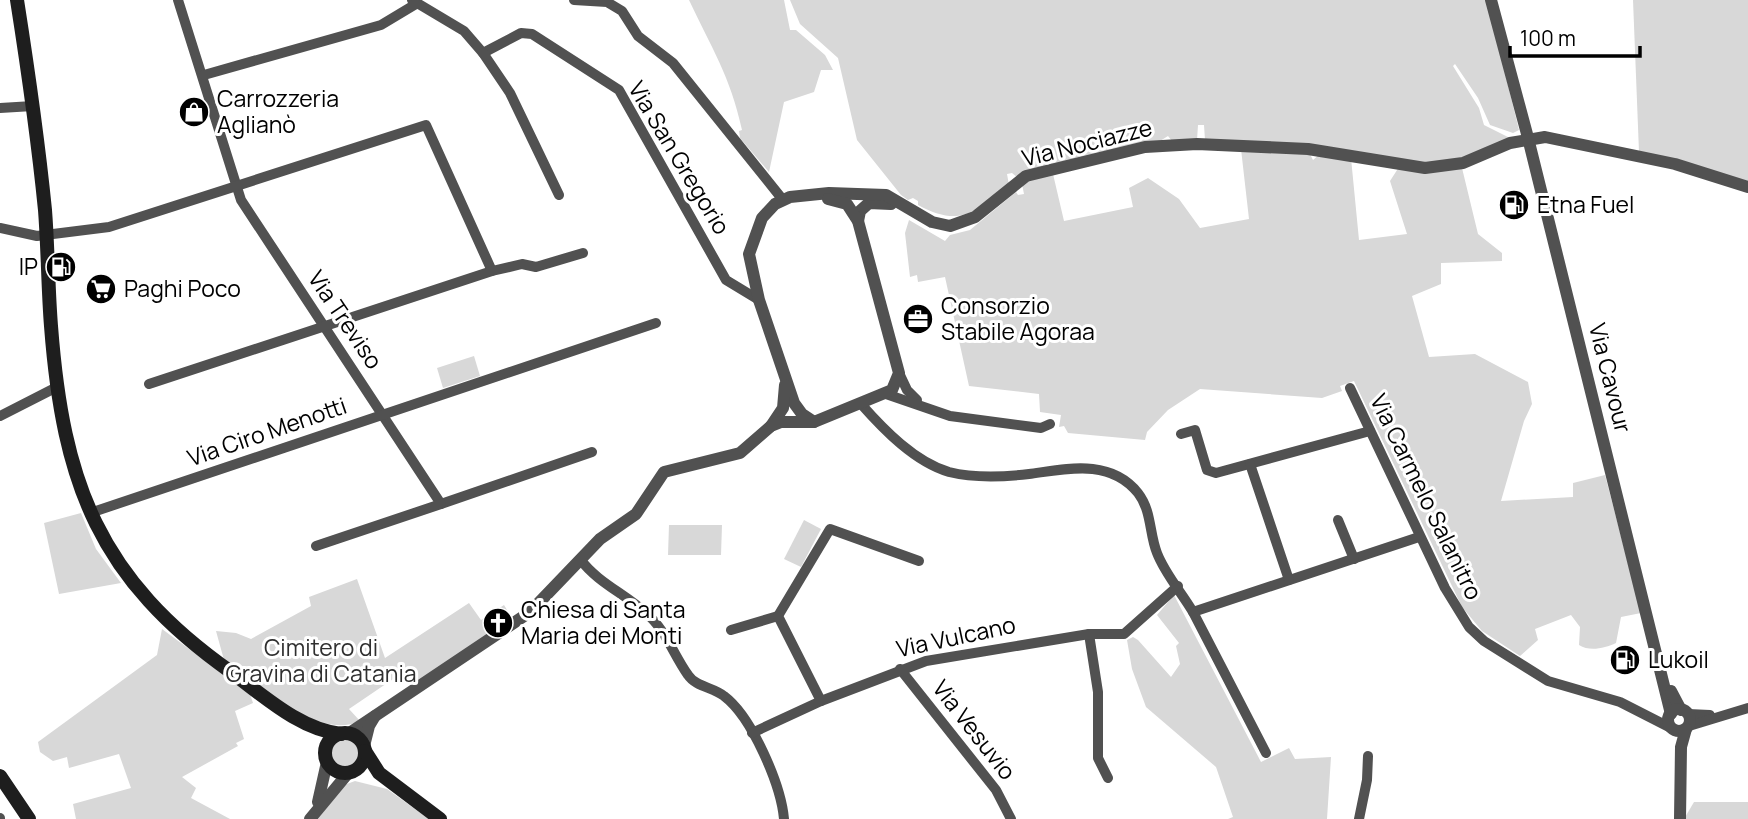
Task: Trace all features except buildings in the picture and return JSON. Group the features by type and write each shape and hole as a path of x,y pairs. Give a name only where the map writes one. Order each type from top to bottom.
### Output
{"main road":[{"path":"17,0 33,106 57,387 70,452 90,513 104,543 148,604 190,643 292,715 322,731 358,738 374,767 400,792 440,819"},
{"path":"292,715 336,771 400,792"},
{"path":"327,760 329,741 344,734"},
{"path":"351,775 361,765 364,749"},
{"path":"0,776 29,819"}],"street":[{"name":"Via Treviso","path":"178,0 204,75 237,186 252,219 384,415 440,504"},
{"path":"574,0 607,2 622,11 638,36 673,63 783,200 762,218 753,236 749,265 786,383 798,410 820,420"},
{"path":"1491,0 1528,139"},
{"path":"204,75 381,25 413,2 464,31 483,53 510,93 559,195"},
{"name":"Via San Gregorio","path":"483,53 522,33 532,34 619,90 726,281 759,300"},
{"path":"0,108 33,106"},
{"path":"0,228 46,235 108,227 426,125 492,271"},
{"name":"Via Nociazze","path":"783,200 829,193 880,194 894,197 908,209 941,225 958,225 997,201 1026,176 1144,147 1198,144 1308,149 1426,168 1463,163 1528,139 1545,137 1675,164 1748,187"},
{"name":"Via Cavour","path":"1528,139 1534,144 1540,187 1639,580 1679,721"},
{"path":"814,196 847,204 858,221 899,373 907,390 928,408"},
{"path":"858,221 860,211 869,203 884,202 908,209"},
{"path":"149,384 492,271 522,264 536,267 583,253"},
{"name":"Via Ciro Menotti","path":"90,513 656,323"},
{"path":"771,426 791,421 820,420 862,404 886,394 895,386 899,373"},
{"path":"344,734 530,612 608,532 636,514 664,472 740,453 771,426 783,408 786,383"},
{"path":"0,416 57,387"},
{"name":"Via Carmelo Salanitro","path":"1350,388 1457,612 1485,641 1548,681 1620,702 1649,719 1679,721"},
{"path":"886,394 901,396 950,416 1041,428 1050,424"},
{"path":"862,404 911,451 948,471 1012,475 1069,466 1099,470 1123,479 1138,493 1145,505 1157,552 1193,612 1266,754"},
{"path":"1181,434 1195,430 1207,470 1211,473 1370,431"},
{"path":"316,546 592,452"},
{"path":"1250,464 1289,580"},
{"path":"1338,520 1354,559"},
{"path":"732,630 778,616 830,529 919,561"},
{"path":"1193,612 1419,537"},
{"path":"580,559 592,575 613,586 656,622 693,681 727,698 752,733 778,789 784,819"},
{"name":"Via Vulcano","path":"752,733 821,701 926,661 1089,634 1124,634 1135,622 1154,611 1178,586"},
{"path":"778,616 821,701"},
{"path":"1089,634 1098,692 1098,758 1108,778"},
{"name":"Via Vesuvio","path":"900,669 996,790 1012,819"},
{"path":"1680,819 1679,721 1723,715 1748,708"},
{"path":"364,749 369,726 375,716"},
{"path":"1359,819 1367,780 1368,756"},
{"path":"313,814 327,760"},
{"path":"313,814 351,775"}],"green space":[{"path":"689,0 784,0 790,30 796,30 825,55 833,70 821,70 814,92 784,102 769,172 740,138 739,131 742,130 732,93"},
{"path":"790,0 1487,0 1519,130 1513,133 1490,125 1478,98 1455,64 1453,66 1479,108 1484,125 1512,139 1484,151 1438,164 1205,140 1204,125 1198,125 1197,140 1172,141 1168,136 1160,141 1018,178 1012,173 1007,174 1009,185 986,203 966,214 945,215 918,205 918,201 913,198 908,200 901,195 857,140 838,58 800,24"},
{"path":"1633,0 1748,0 1748,182 1639,152"},
{"path":"1241,149 1310,154 1313,160 1320,154 1351,158 1359,240 1407,234 1390,181 1399,167 1462,168 1478,234 1502,253 1502,261 1441,263 1441,284 1412,296 1429,357 1475,354 1528,382 1532,404 1524,421 1501,501 1573,497 1573,483 1605,475 1641,613 1621,617 1616,643 1598,648 1579,645 1580,627 1571,615 1535,629 1538,640 1520,656 1482,631 1462,607 1354,381 1340,386 1342,391 1322,398 1200,389 1168,410 1147,432 1145,440 1068,433 1064,426 1059,427 1061,415 1040,412 1039,394 969,386 945,277 918,282 917,275 910,277 905,233 909,220 945,241 950,235 970,230 1016,192 1018,195 1024,194 1022,184 1027,180 1053,174 1064,221 1133,207 1129,188 1148,178 1179,199 1200,228 1249,219"},
{"path":"474,356 480,376 443,388 437,368"},
{"path":"81,513 96,549 121,583 59,594 44,523"},
{"path":"804,520 821,529 801,567 784,559"},
{"path":"669,525 722,525 721,555 668,555"},
{"name":"Cimitero di Gravina di Catania","path":"357,579 385,658 469,603 481,620 504,605 512,618 411,686 402,673 349,709 360,721 343,725 307,717 271,695 224,660 216,631 236,633 251,639 311,606 309,597"},
{"path":"1174,595 1261,762 1289,748 1295,759 1331,757 1327,819 1228,819 1233,817 1216,767 1146,707 1132,669 1127,640 1133,637 1138,640 1171,677 1180,664 1176,646 1179,643 1157,615"},
{"path":"162,629 250,694 253,703 235,711 244,739 236,743 238,746 182,777 196,788 191,798 230,819 76,819 73,804 131,788 119,754 69,768 67,757 53,761 40,752 38,742 157,655"},
{"path":"346,738 356,743 361,753 356,763 346,768 336,763 331,753 336,743"},
{"path":"355,781 387,789 429,819 318,819 344,785"},
{"path":"1694,802 1748,802 1748,819 1684,819"}],"place":[{"name":"Carrozzeria Aglianò","path":"194,112"},
{"name":"Etna Fuel","path":"1514,205"},
{"name":"IP","path":"61,267"},
{"name":"Paghi Poco","path":"101,289"},
{"name":"Consorzio Stabile Agoraa","path":"918,319"},
{"name":"Chiesa di Santa Maria dei Monti","path":"498,623"},
{"name":"Lukoil","path":"1625,660"}]}
